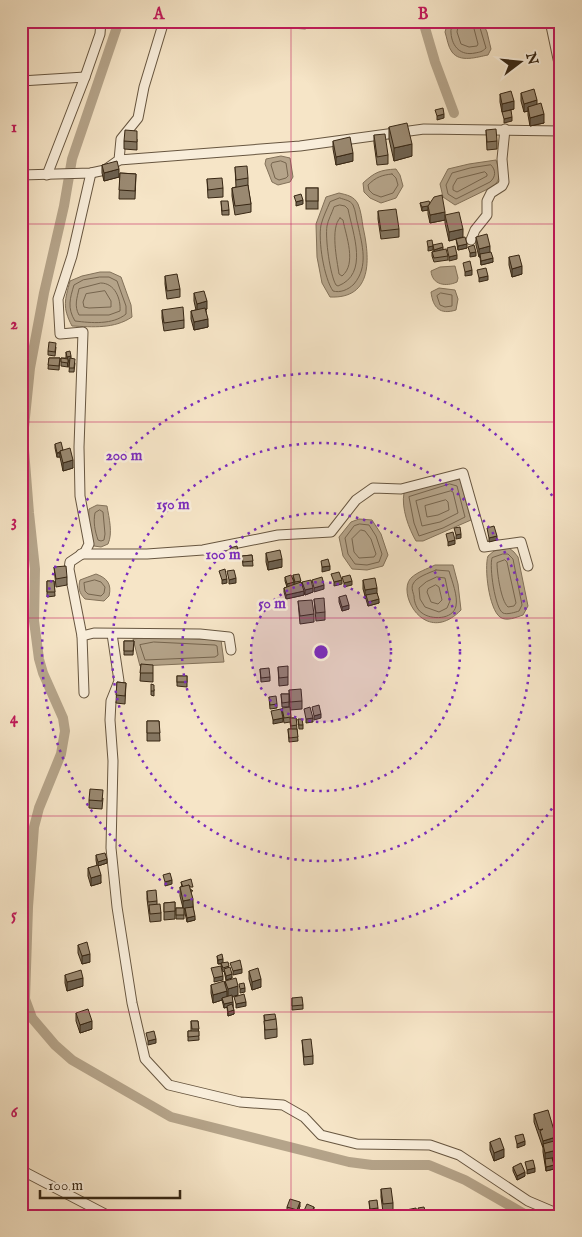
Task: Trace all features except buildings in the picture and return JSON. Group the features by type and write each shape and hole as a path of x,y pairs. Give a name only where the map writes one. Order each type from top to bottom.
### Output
{"street":[{"path":"47,175 86,77 100,34 101,21"},
{"path":"119,160 121,139 138,118 144,87 164,21"},
{"path":"550,21 561,73"},
{"path":"21,81 86,77"},
{"path":"21,175 91,173 105,170 119,160 300,146 424,129 561,131"},
{"path":"471,240 475,230 487,215 488,201 491,193 502,186 504,182 502,159 505,130"},
{"path":"84,692 82,636 69,569 70,562 85,552 89,544 80,496 79,448 83,332 60,334 58,299 72,256 91,173"},
{"path":"80,554 147,554 203,550 278,535 331,532 356,500 374,488 401,489 463,473 484,547 521,542 528,566"},
{"path":"82,636 94,633 200,634 229,638 231,650"},
{"path":"112,634 119,681 111,701 110,720 113,761 112,848 117,907 129,984 144,1059 170,1085 240,1102 283,1106 304,1117 321,1134 357,1144 430,1146 459,1155 528,1201 561,1216"},
{"path":"21,1170 109,1216"}],"water":[{"path":"275,21 329,21 305,29 278,27"},
{"path":"482,21 491,49 488,55 464,58 455,55 450,48 445,32 448,22"},
{"path":"281,156 290,158 293,177 290,182 278,185 272,182 265,164 266,159"},
{"path":"496,160 499,177 494,186 455,205 443,197 440,184 448,169"},
{"path":"396,169 403,186 396,198 381,203 370,198 364,192 363,183 371,176 378,172"},
{"path":"339,193 347,195 358,204 367,251 367,263 361,284 354,291 344,296 330,297 322,283 317,257 316,224 326,197"},
{"path":"455,266 457,282 440,284 432,276 431,271 440,267"},
{"path":"100,272 110,272 121,277 131,305 132,317 118,324 95,327 72,326 65,304 70,281"},
{"path":"439,288 455,290 458,299 456,310 446,312 438,309 433,302 431,292"},
{"path":"460,479 471,520 423,541 416,541 406,518 404,493"},
{"path":"97,505 107,506 110,525 108,544 101,547 94,546 89,523 89,509"},
{"path":"359,519 372,520 381,534 388,555 383,566 367,570 352,569 343,556 339,537 351,522"},
{"path":"509,548 518,557 528,606 523,615 512,619 505,619 496,613 490,597 487,562 488,556 494,551"},
{"path":"435,565 453,565 458,584 461,610 448,620 436,623 425,620 417,614 407,595 407,585 411,578"},
{"path":"96,574 103,577 109,585 109,596 104,601 85,599 81,595 80,580"},
{"path":"153,637 221,640 224,662 140,666 133,639"}],"waterway":[{"path":"119,21 72,159 30,368 23,437 35,569 34,621 39,659 43,673 63,718 65,731 61,754 39,808 34,827 28,907 25,999 32,1018 55,1045 72,1060 171,1117 349,1162 372,1165 429,1165 465,1180 528,1216"},
{"path":"423,21 435,62 454,113"},
{"path":"21,846 32,850"}]}
